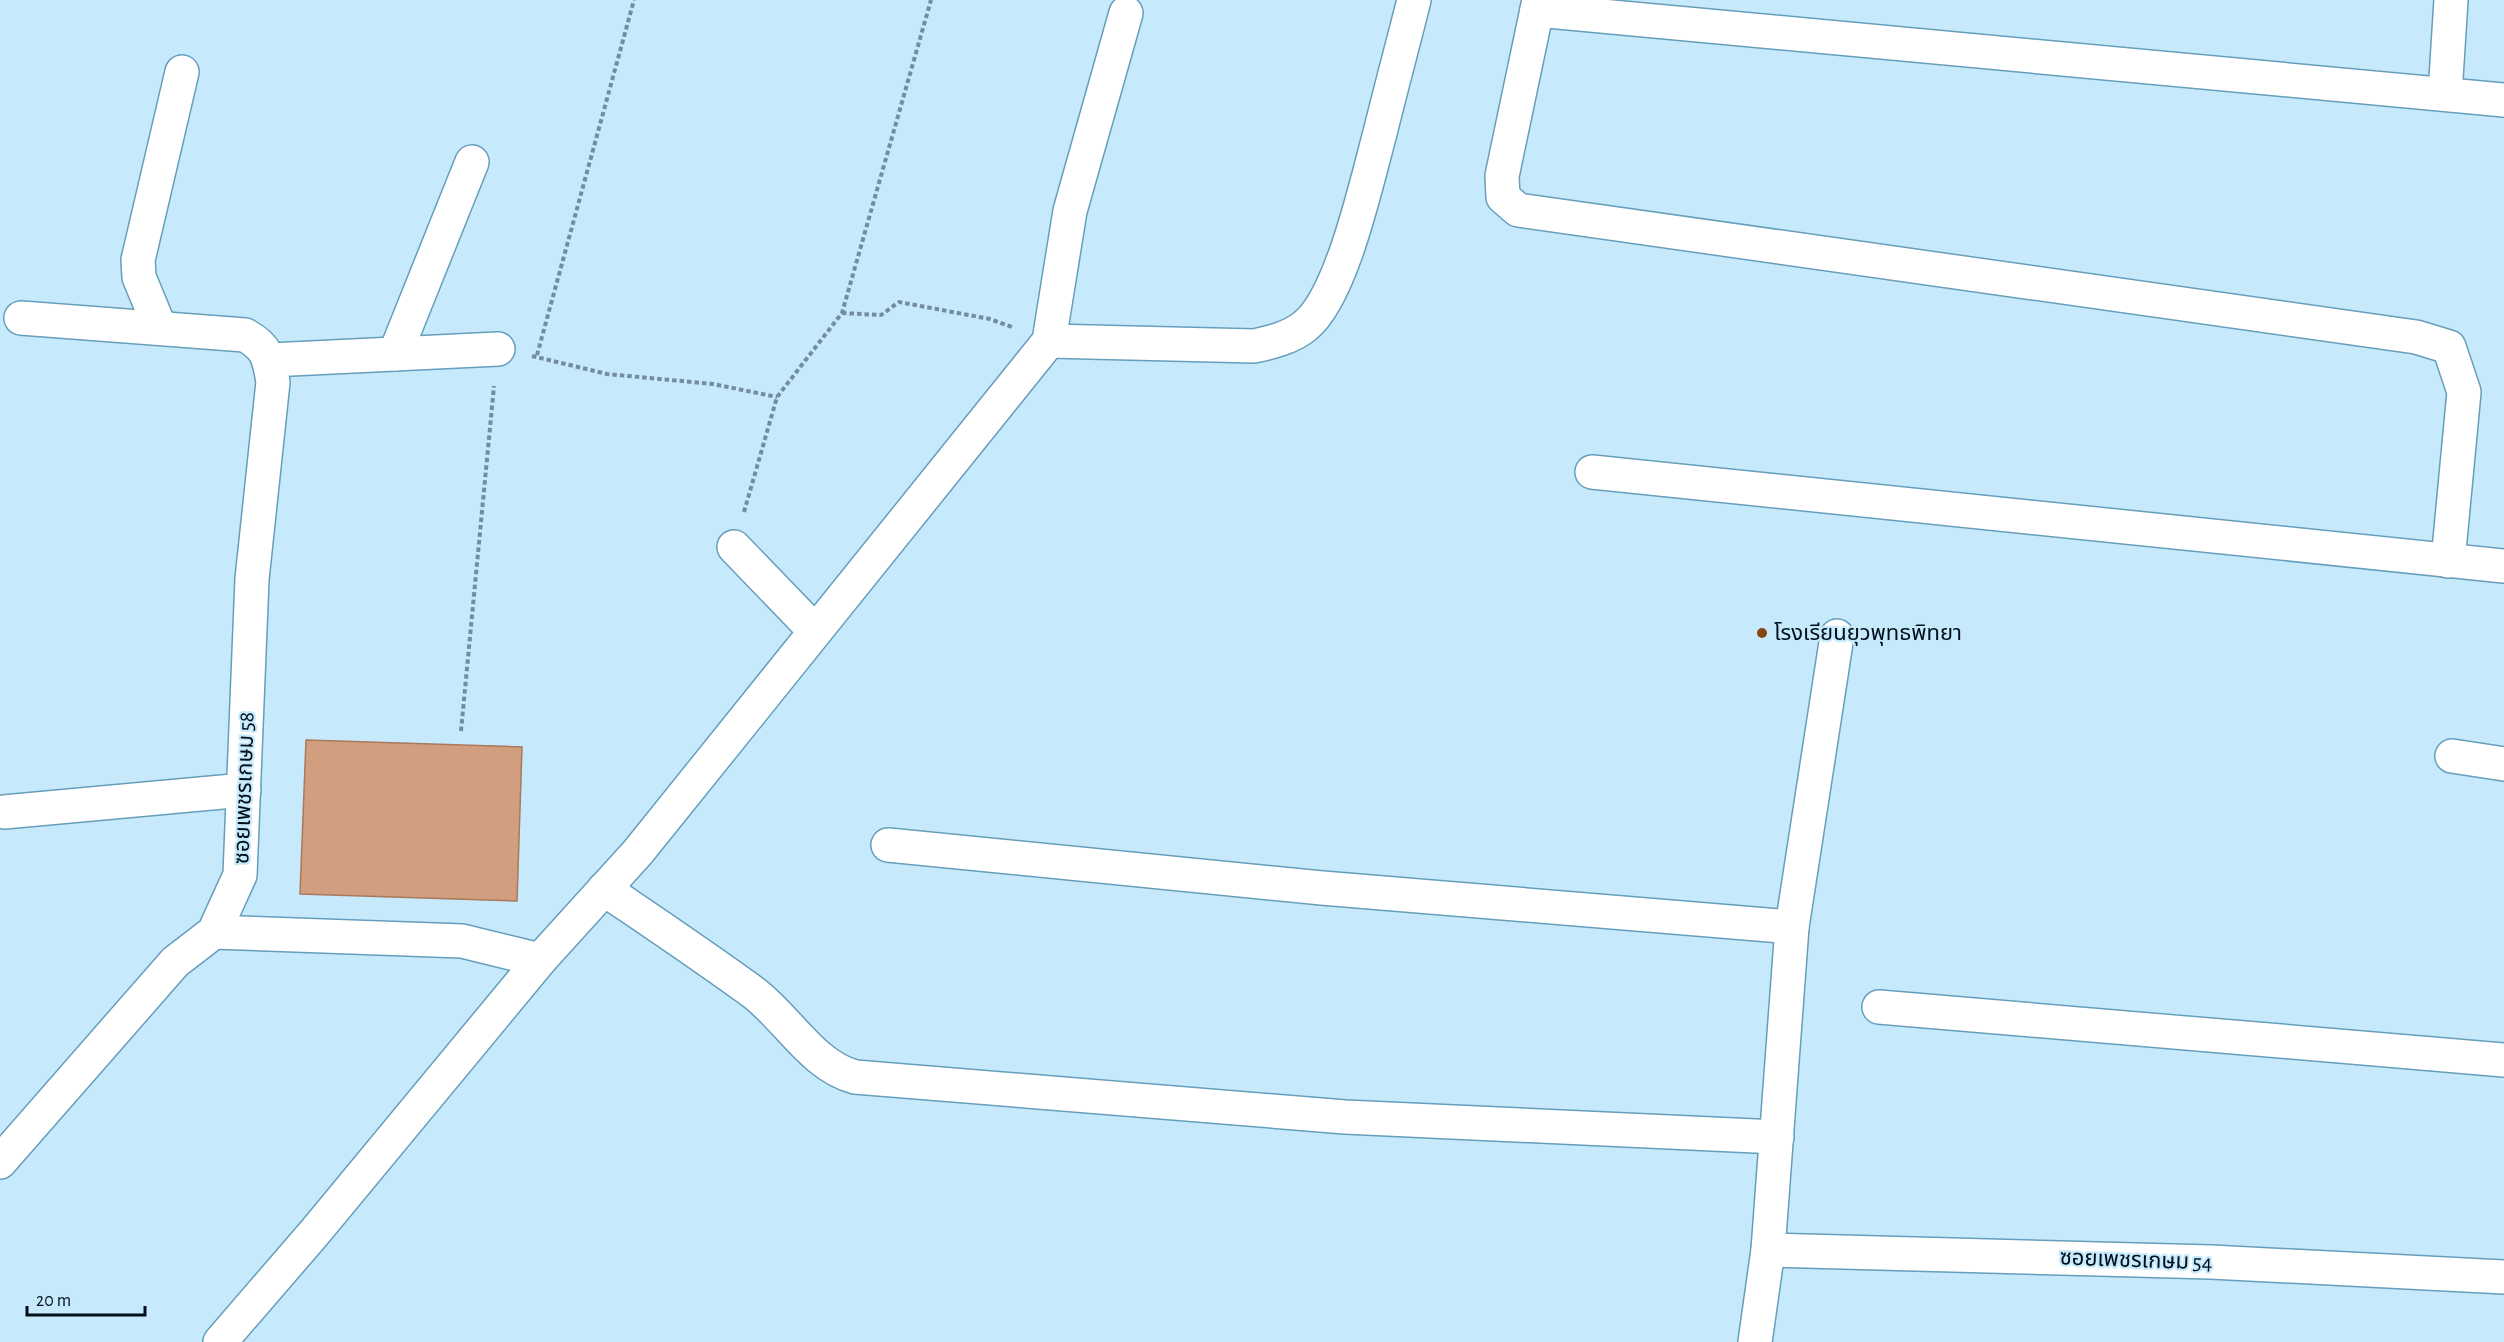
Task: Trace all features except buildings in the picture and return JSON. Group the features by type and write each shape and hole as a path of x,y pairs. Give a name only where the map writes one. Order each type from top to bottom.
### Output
{"street":[{"path":"1049,341 1254,346 1283,339 1305,326 1318,311 1334,285 1360,207 1414,0"},
{"path":"2445,94 2451,0"},
{"path":"2448,561 2464,392 2449,347 2416,337 1518,210 1503,197 1502,176 1538,5 2504,100"},
{"path":"220,1342 315,1232 540,960 638,852 1049,341 1070,211 1126,13"},
{"path":"160,328 139,277 138,260 182,72"},
{"path":"395,354 472,162"},
{"path":"21,318 245,335 260,343 270,360 498,349"},
{"name":"ซอยเพชรเกษม 58","path":"0,1162 175,962 214,932 240,875 252,579 273,381 270,360"},
{"path":"1592,472 2504,566"},
{"path":"734,547 815,631"},
{"path":"1755,1342 1768,1250 1792,927 1837,636"},
{"path":"2452,756 2504,764"},
{"path":"4,812 244,790"},
{"path":"888,845 1322,888 1792,927"},
{"path":"603,888 756,995 826,1063 841,1073 855,1077 1345,1117 1777,1137"},
{"path":"214,932 462,941 540,960"},
{"path":"1879,1007 2504,1060"},
{"name":"ซอยเพชรเกษม 54","path":"1768,1250 2211,1262 2504,1277"}],"path":[{"path":"536,357 634,0"},
{"path":"734,547 777,397 842,313 931,0"},
{"path":"842,313 880,315 899,302 990,319 1049,341"},
{"path":"461,731 498,349 607,374 713,384 777,397"}],"place":[{"name":"โรงเรียนยุวพุทธพิทยา","path":"1762,633"}]}
